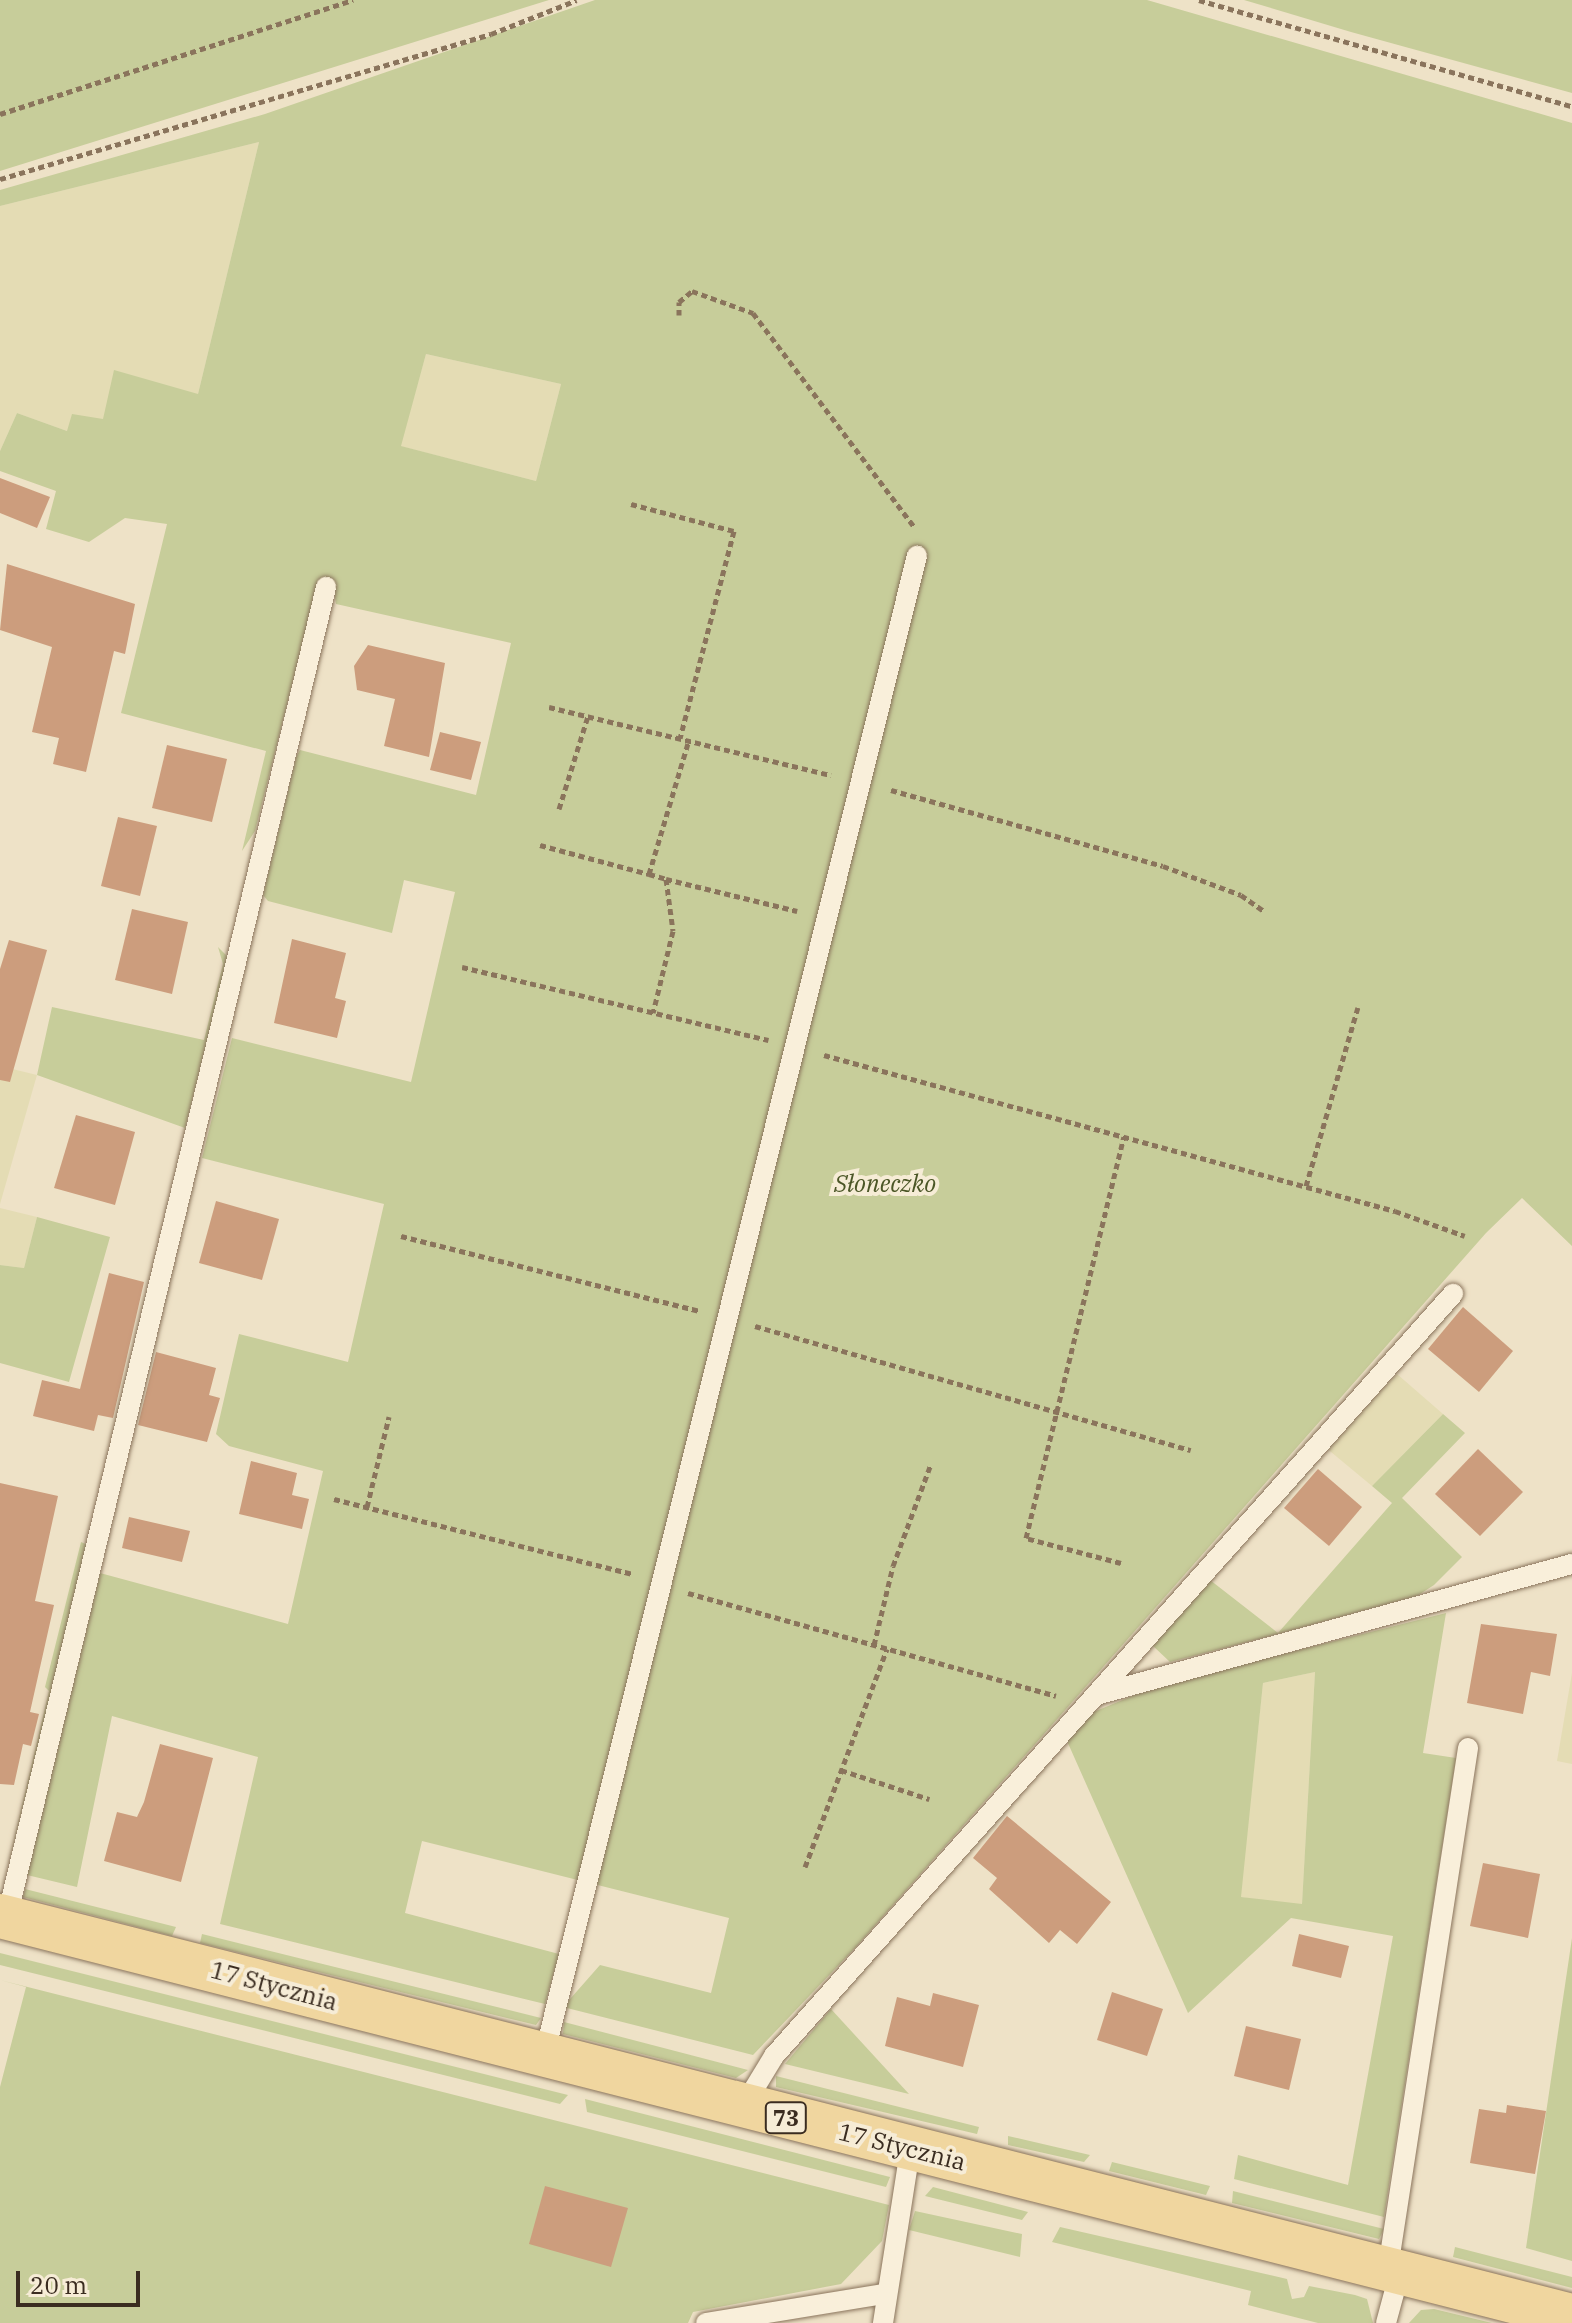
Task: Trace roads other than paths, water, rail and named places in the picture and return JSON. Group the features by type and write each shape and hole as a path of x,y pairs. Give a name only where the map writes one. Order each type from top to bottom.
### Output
{"main road":[{"name":"17 Stycznia","path":"3,1916 910,2150 1572,2316"}],"lane":[{"path":"544,2056 917,556"},
{"path":"3,1916 326,587"},
{"path":"743,2107 774,2056 1453,1294"},
{"path":"1096,1695 1572,1564"},
{"path":"1386,2323 1468,1748"},
{"path":"883,2323 884,2294 910,2150"},
{"path":"706,2323 884,2294"}],"park label":[{"name":"Słoneczko","path":"885,1184"}]}
